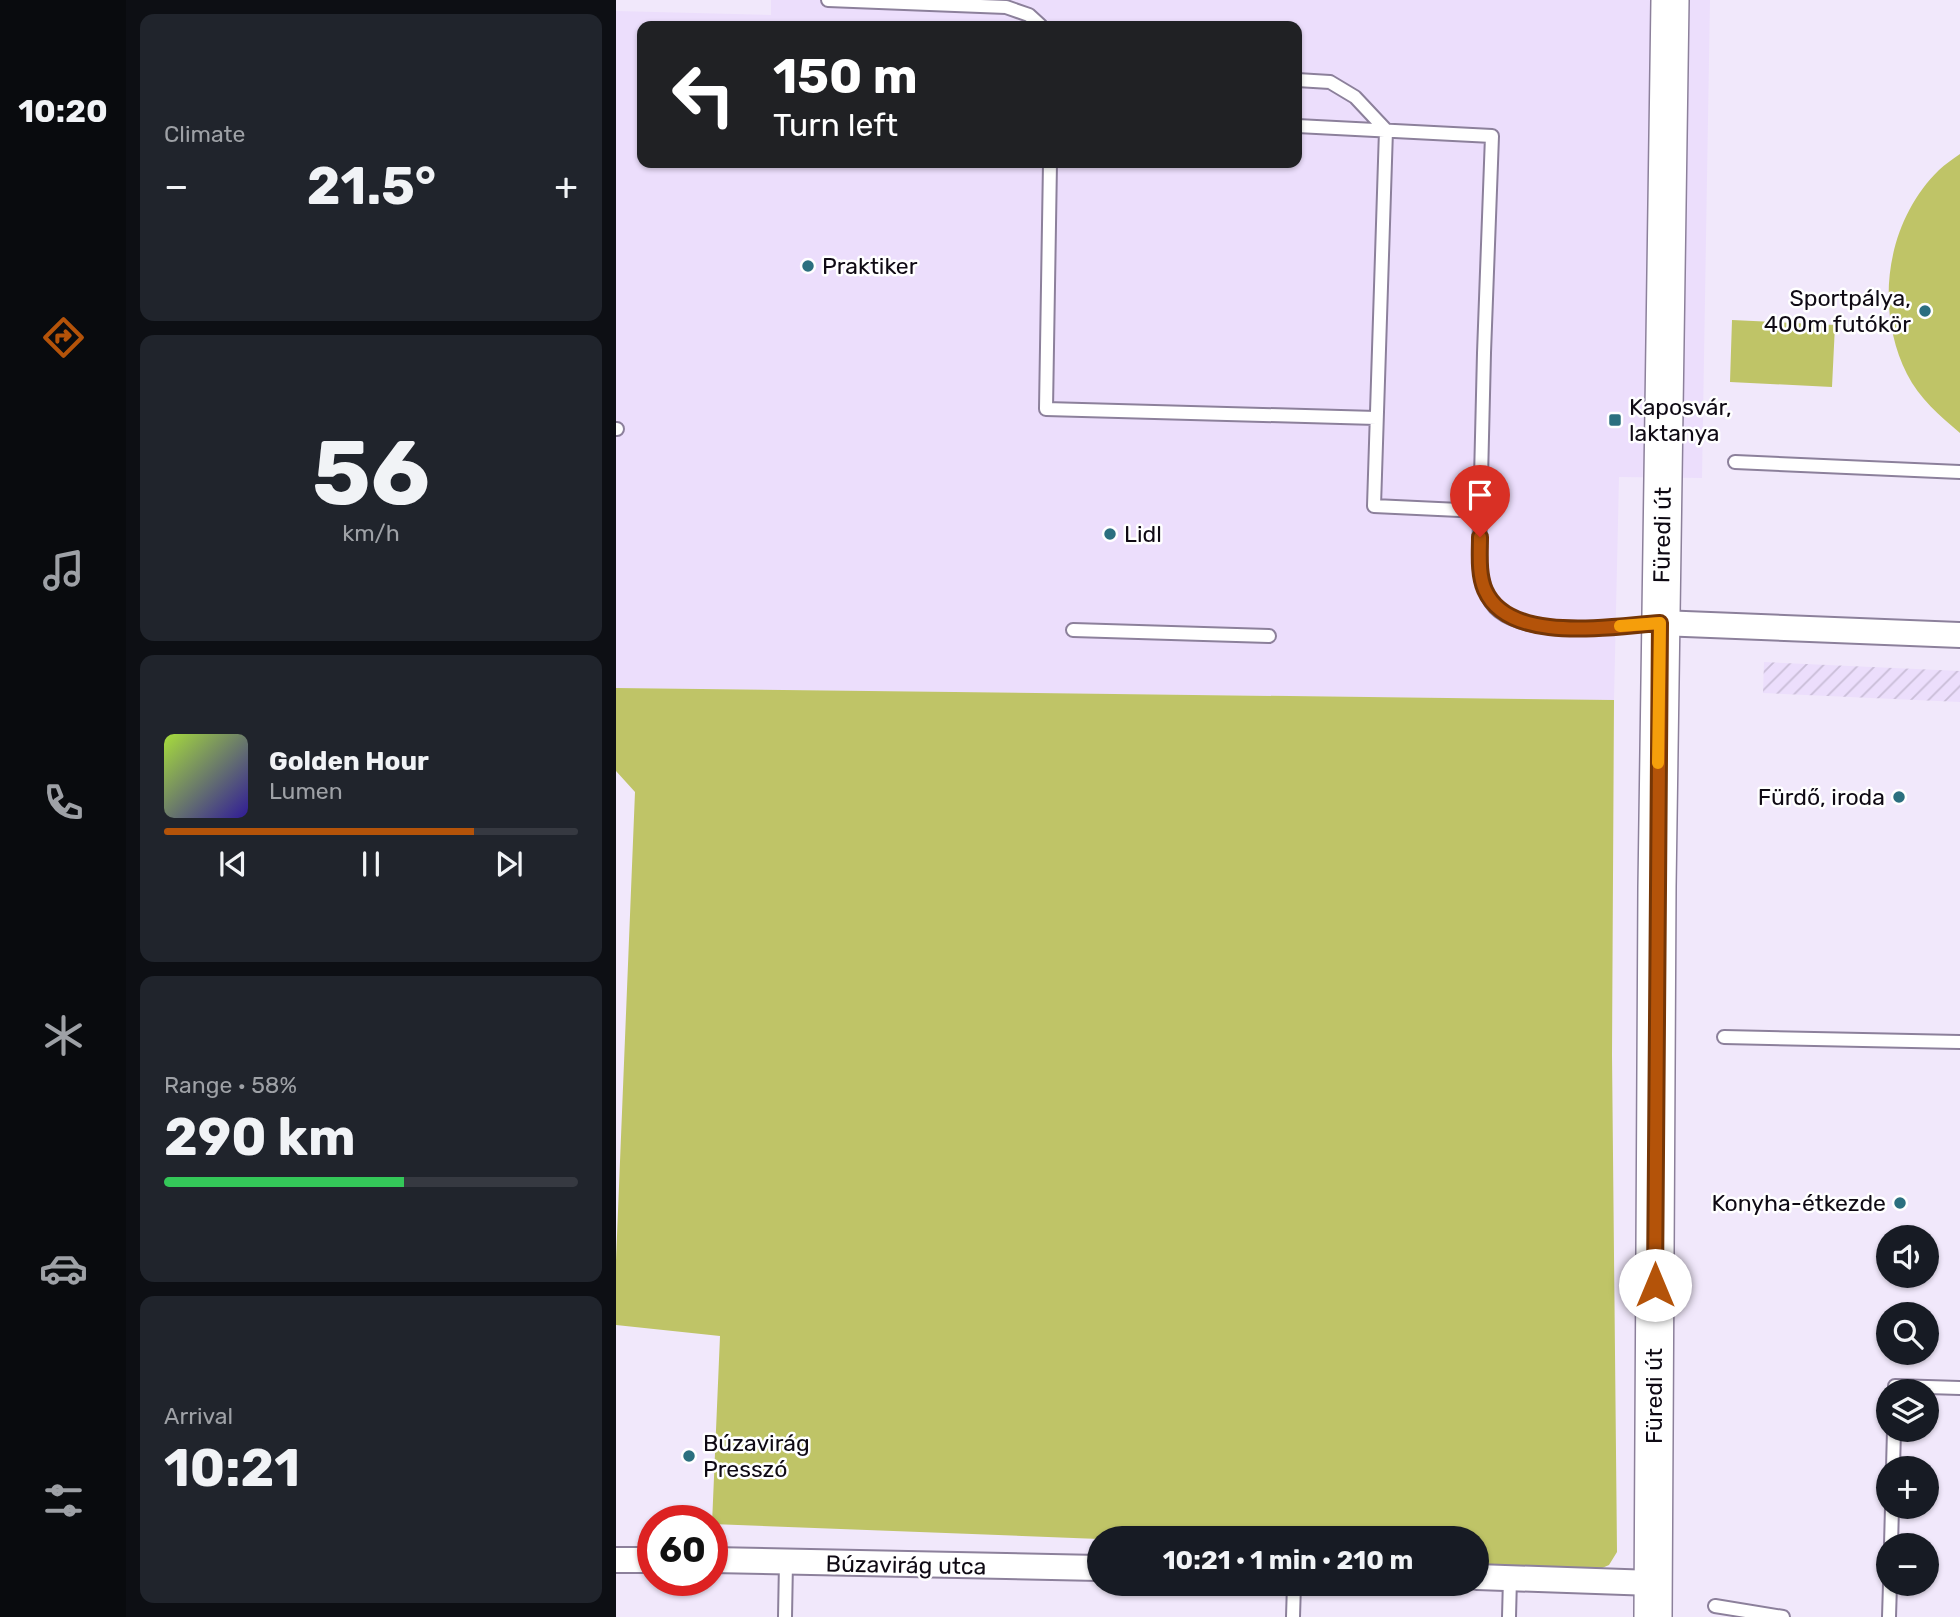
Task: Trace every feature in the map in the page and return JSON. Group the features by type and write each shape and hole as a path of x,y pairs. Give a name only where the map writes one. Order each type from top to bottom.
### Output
{"main road":[{"name":"Füredi út","path":"1653,1600 1660,623 1670,0"}],"street":[{"path":"1660,623 1960,635"},
{"path":"616,1560 637,1560"},
{"name":"Búzavirág utca","path":"728,1560 1087,1568"},
{"path":"1489,1577 1510,1578 1653,1600"}],"lane":[{"path":"828,0 1006,7 1029,15 1036,21"},
{"path":"1302,80 1330,82 1355,97 1386,130 1374,506 1481,511"},
{"path":"1302,126 1492,136 1479,562 1484,590 1499,611 1523,623 1556,628 1660,623"},
{"path":"1050,168 1046,410 1376,418"},
{"path":"1735,462 1960,472"},
{"path":"1073,630 1269,636"},
{"path":"1724,1037 1960,1042"},
{"path":"1939,1387 1960,1388"},
{"path":"785,1617 786,1562"},
{"path":"1509,1617 1510,1578"},
{"path":"1293,1617 1294,1596"},
{"path":"1889,1596 1889,1617"},
{"path":"1715,1606 1783,1617"}],"shaded area":[{"path":"771,0 1710,0 1702,478 1619,477 1614,700 616,688 616,11 771,15"},
{"path":"1764,662 1960,671 1960,702 1763,693"}],"green space":[{"name":"Sportpálya, 400m futókör","path":"1960,154 1960,433 1924,399 1907,374 1891,322 1889,294 1897,240 1907,215 1921,191 1939,170"},
{"path":"1732,320 1835,325 1832,387 1730,382"},
{"path":"616,688 1614,700 1612,1055 1617,1552 1609,1565 1593,1572 1489,1569 1489,1526 1087,1526 1087,1539 728,1525 728,1505 713,1505 720,1336 616,1325 616,1260 635,792 616,771"}],"slow traffic":[{"path":"1620,626 1660,623 1658,763"}],"place":[{"name":"Praktiker","path":"808,266"},
{"name":"Sportpálya, 400m futókör","path":"1925,311"},
{"name":"Kaposvár, laktanya","path":"1615,420"},
{"name":"Lidl","path":"1110,534"},
{"name":"Fürdő, iroda","path":"1899,797"},
{"name":"Konyha-étkezde","path":"1900,1203"},
{"name":"Búzavirág Presszó","path":"689,1456"}],"route":[{"path":"1480,537 1479,562 1484,590 1499,611 1523,623 1556,628 1660,623 1655,1285"}]}
